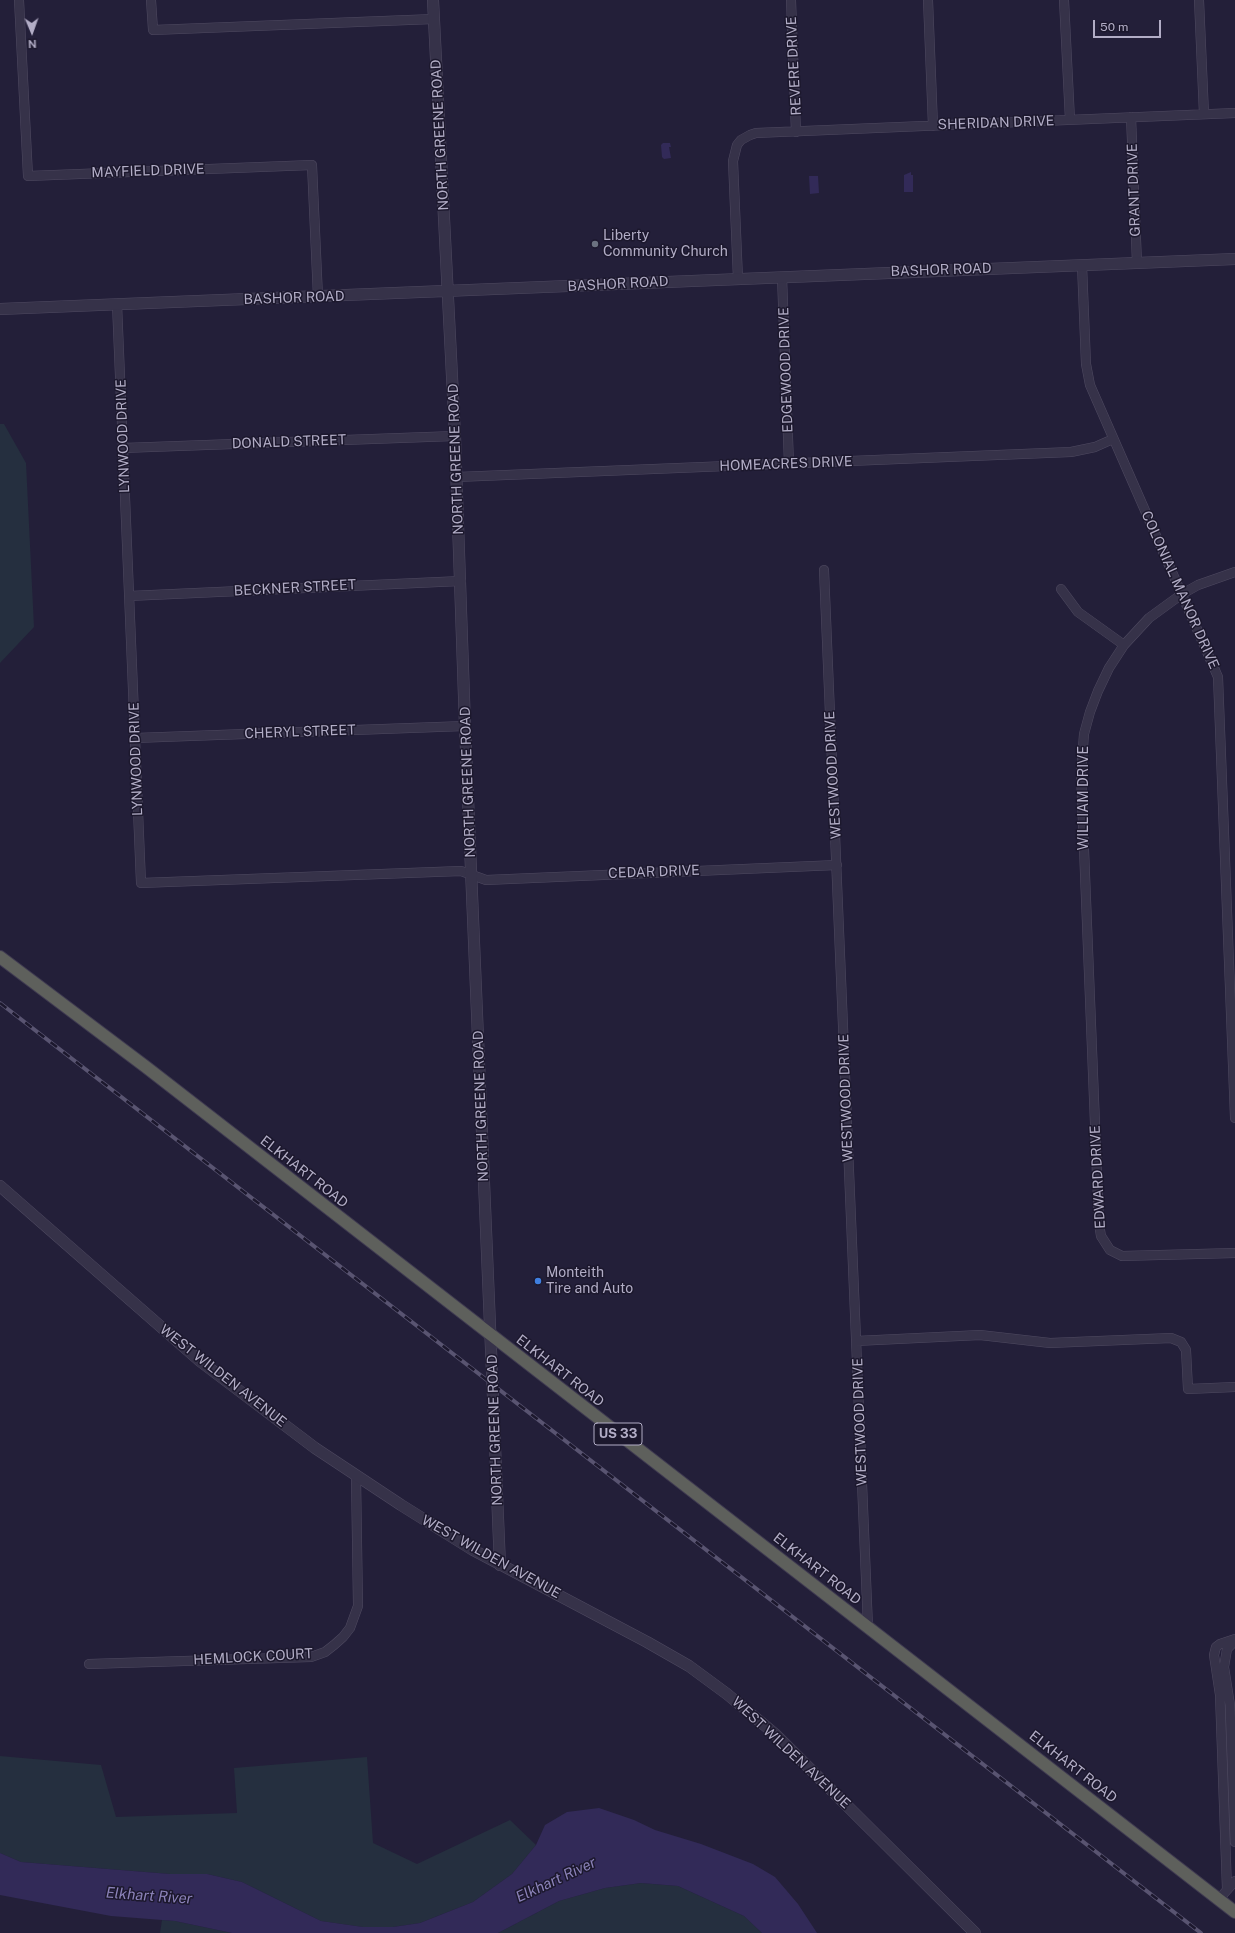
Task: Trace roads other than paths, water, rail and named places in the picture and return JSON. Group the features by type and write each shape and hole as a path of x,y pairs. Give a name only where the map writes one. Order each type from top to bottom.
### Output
{"highway":[{"name":"ELKHART ROAD","path":"0,957 1235,1912"}],"street":[{"name":"MAYFIELD DRIVE","path":"19,0 28,176 312,165 318,297"},
{"path":"151,0 153,30 434,19"},
{"name":"NORTH GREENE ROAD","path":"433,0 449,292 457,478 465,726 492,1336 500,1565"},
{"name":"REVERE DRIVE","path":"791,0 796,132"},
{"path":"928,0 933,126"},
{"path":"1064,0 1070,120"},
{"path":"1199,0 1204,114"},
{"name":"SHERIDAN DRIVE","path":"738,279 733,156 741,140 756,133 1235,113"},
{"name":"GRANT DRIVE","path":"1131,118 1137,263"},
{"name":"BASHOR ROAD","path":"0,309 1235,259"},
{"name":"COLONIAL MANOR DRIVE","path":"1082,265 1087,375 1214,666 1220,689 1235,1118"},
{"name":"EDGEWOOD DRIVE","path":"782,277 789,464"},
{"name":"LYNWOOD DRIVE","path":"117,304 141,883 461,872 472,875"},
{"name":"DONALD STREET","path":"123,448 455,436"},
{"name":"HOMEACRES DRIVE","path":"457,478 1071,452 1095,447 1114,438"},
{"name":"WESTWOOD DRIVE","path":"824,570 868,1627"},
{"name":"WILLIAM DRIVE","path":"1090,999 1082,774 1084,741 1098,691 1109,668 1124,645 1149,618 1182,594 1198,585 1235,572"},
{"name":"BECKNER STREET","path":"129,596 460,581"},
{"path":"1061,589 1078,612 1124,645"},
{"name":"CHERYL STREET","path":"135,738 465,726"},
{"name":"CEDAR DRIVE","path":"472,875 486,880 837,865"},
{"name":"EDWARD DRIVE","path":"1090,999 1099,1224 1101,1236 1106,1246 1115,1254 1130,1257 1235,1253"},
{"name":"WEST WILDEN AVENUE","path":"0,1186 200,1361 315,1448 356,1476 473,1550 647,1642 689,1666 727,1694 775,1734 975,1933"},
{"path":"856,1341 980,1336 1050,1343 1171,1338 1181,1342 1186,1350 1188,1389 1235,1387"},
{"name":"HEMLOCK COURT","path":"89,1664 311,1657 334,1645 350,1628 358,1606 356,1476"},
{"path":"1227,1889 1220,1695 1214,1655 1216,1647 1220,1644 1235,1640"},
{"path":"1235,1640 1227,1649 1224,1667 1230,1705 1235,1842"},
{"path":"1219,1899 1235,1881"}],"water":[{"path":"663,143 670,143 671,147 669,147 671,158 664,159 662,157 661,145"},
{"path":"911,172 911,175 913,175 913,192 904,192 904,175"},
{"path":"809,176 818,176 819,193 810,194"},
{"name":"Elkhart River","path":"599,1808 634,1820 655,1830 701,1844 753,1864 775,1877 798,1904 817,1933 762,1933 744,1916 678,1886 641,1883 605,1888 559,1901 498,1933 232,1933 175,1921 111,1916 0,1895 0,1853 21,1862 170,1874 207,1874 242,1882 321,1921 363,1927 393,1927 420,1923 473,1902 512,1874 536,1845 545,1825 567,1812"}],"railway":[{"path":"0,1003 1201,1933"}],"place":[{"name":"Liberty Community Church","path":"595,244"},
{"name":"Monteith Tire and Auto","path":"538,1281"}]}
